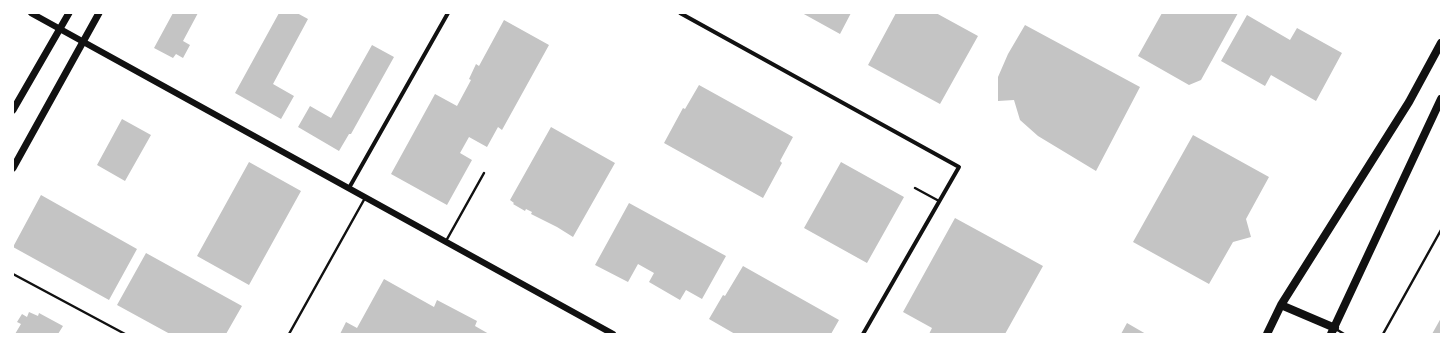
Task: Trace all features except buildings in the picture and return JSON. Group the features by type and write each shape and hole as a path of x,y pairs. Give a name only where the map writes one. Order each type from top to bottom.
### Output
{"main road":[{"path":"13,110 69,13"},
{"path":"13,168 99,13"},
{"path":"1267,334 1280,305 1409,102 1441,43"},
{"path":"1280,305 1333,331 1441,98"}],"street":[{"path":"31,13 366,197 604,332 613,334"},
{"path":"349,188 448,13"},
{"path":"680,13 959,167 863,334"}],"lane":[{"path":"446,242 484,173"},
{"path":"915,188 939,201"},
{"path":"289,334 366,197"},
{"path":"1384,334 1441,230"},
{"path":"13,274 125,334"},
{"path":"1333,331 1344,334"}]}
